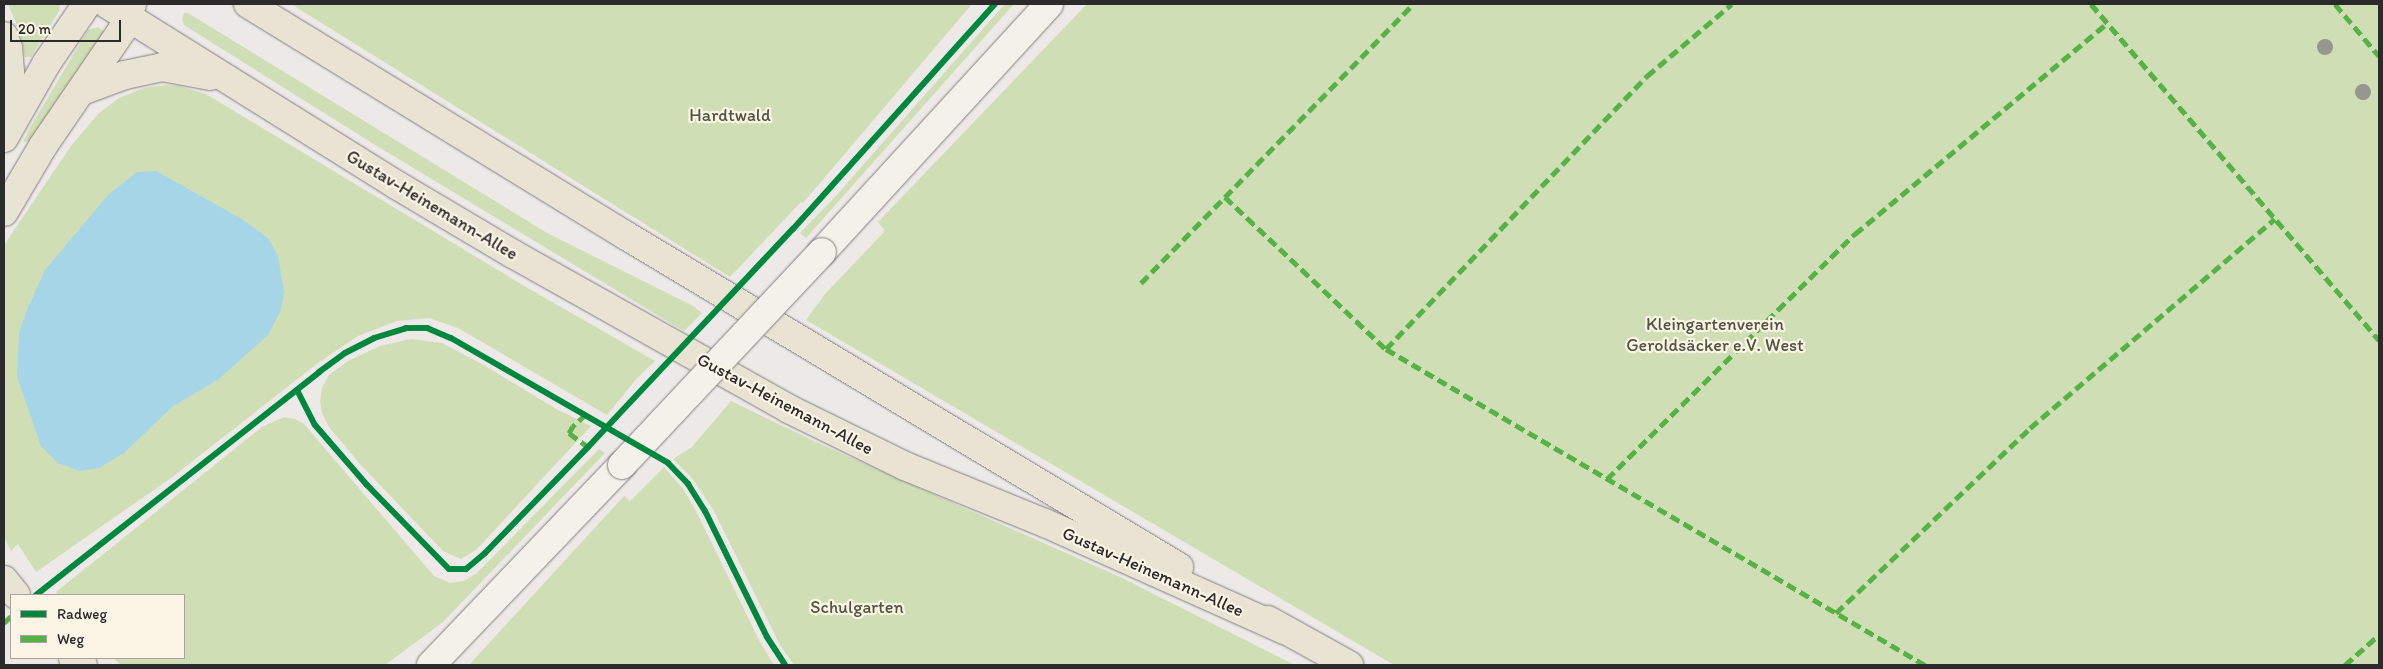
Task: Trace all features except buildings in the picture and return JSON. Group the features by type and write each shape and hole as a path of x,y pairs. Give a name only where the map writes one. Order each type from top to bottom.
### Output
{"main road":[{"path":"7,132 46,64 87,4"},
{"name":"Gustav-Heinemann-Allee","path":"248,4 634,240 1284,630 1349,665"},
{"path":"4,212 43,146 122,30 122,8"},
{"name":"Gustav-Heinemann-Allee","path":"122,8 232,81 395,184 505,249 789,409 905,466 1044,523 1284,630"},
{"path":"4,36 8,48 10,82 7,132"},
{"path":"82,91 125,75 162,67 232,81"},
{"path":"4,580 15,594"}],"street":[{"path":"431,665 822,252 1049,4"}],"green space":[{"path":"8,4 60,4 59,11 31,57 25,57 18,27"},
{"name":"Hardtwald","path":"291,4 972,4 803,203 801,202 730,277"},
{"path":"1005,4 1014,4 806,238 800,233 834,198"},
{"name":"Kleingartenverein Geroldsäcker e.V. West","path":"1087,4 2379,4 2379,665 1394,665 806,320 825,294 885,231 878,222"},
{"path":"184,13 188,13 547,233 693,306 702,313 684,331 372,143 184,25 182,19"},
{"path":"98,27 105,32 36,134 30,141 23,142 88,30"},
{"path":"166,85 179,86 206,94 526,287 655,361 638,377 607,415 458,328 429,318 397,321 358,336 318,363 171,478 36,572 18,544 11,551 4,538 4,245 71,146 98,114 119,98 144,88"},
{"path":"411,339 442,343 482,364 558,410 591,426 477,549 461,559 443,551 360,464 329,427 322,413 320,401 322,388 329,375 348,361 380,346"},
{"name":"Schulgarten","path":"731,401 818,443 1118,576 1295,665 794,665 780,645 714,511 692,478 673,459 692,447"},
{"path":"284,417 295,419 304,424 434,576 450,583 464,581 477,573 599,449 605,453 443,622 385,665 121,665 114,659 185,659 185,594 57,594 56,592 262,427"},
{"path":"664,467 684,490 696,511 760,642 774,665 469,665 624,496 630,501"}],"water":[{"path":"156,171 242,219 268,238 278,256 284,292 281,310 268,335 219,379 172,407 124,453 99,468 79,471 58,463 41,446 17,377 19,333 26,312 45,270 108,195 137,172"}],"marked path":[{"path":"1141,283 1413,4"},
{"path":"1386,349 1647,76 1732,4"},
{"path":"2091,4 2379,340"},
{"path":"2335,4 2379,56"},
{"path":"1607,479 1855,234 2107,23"},
{"path":"1225,197 1386,349 1925,665"},
{"path":"1836,613 2030,428 2275,219"},
{"path":"586,414 573,426 569,433 588,447"},
{"path":"4,623 10,617"},
{"path":"2345,665 2379,635"}],"cycle path":[{"path":"297,390 315,425 367,485 449,569 466,569 485,553 588,447 793,229 995,4"},
{"path":"37,594 345,353 374,338 406,328 427,328 451,338 668,463 688,484 705,511 767,637 785,665"}]}
